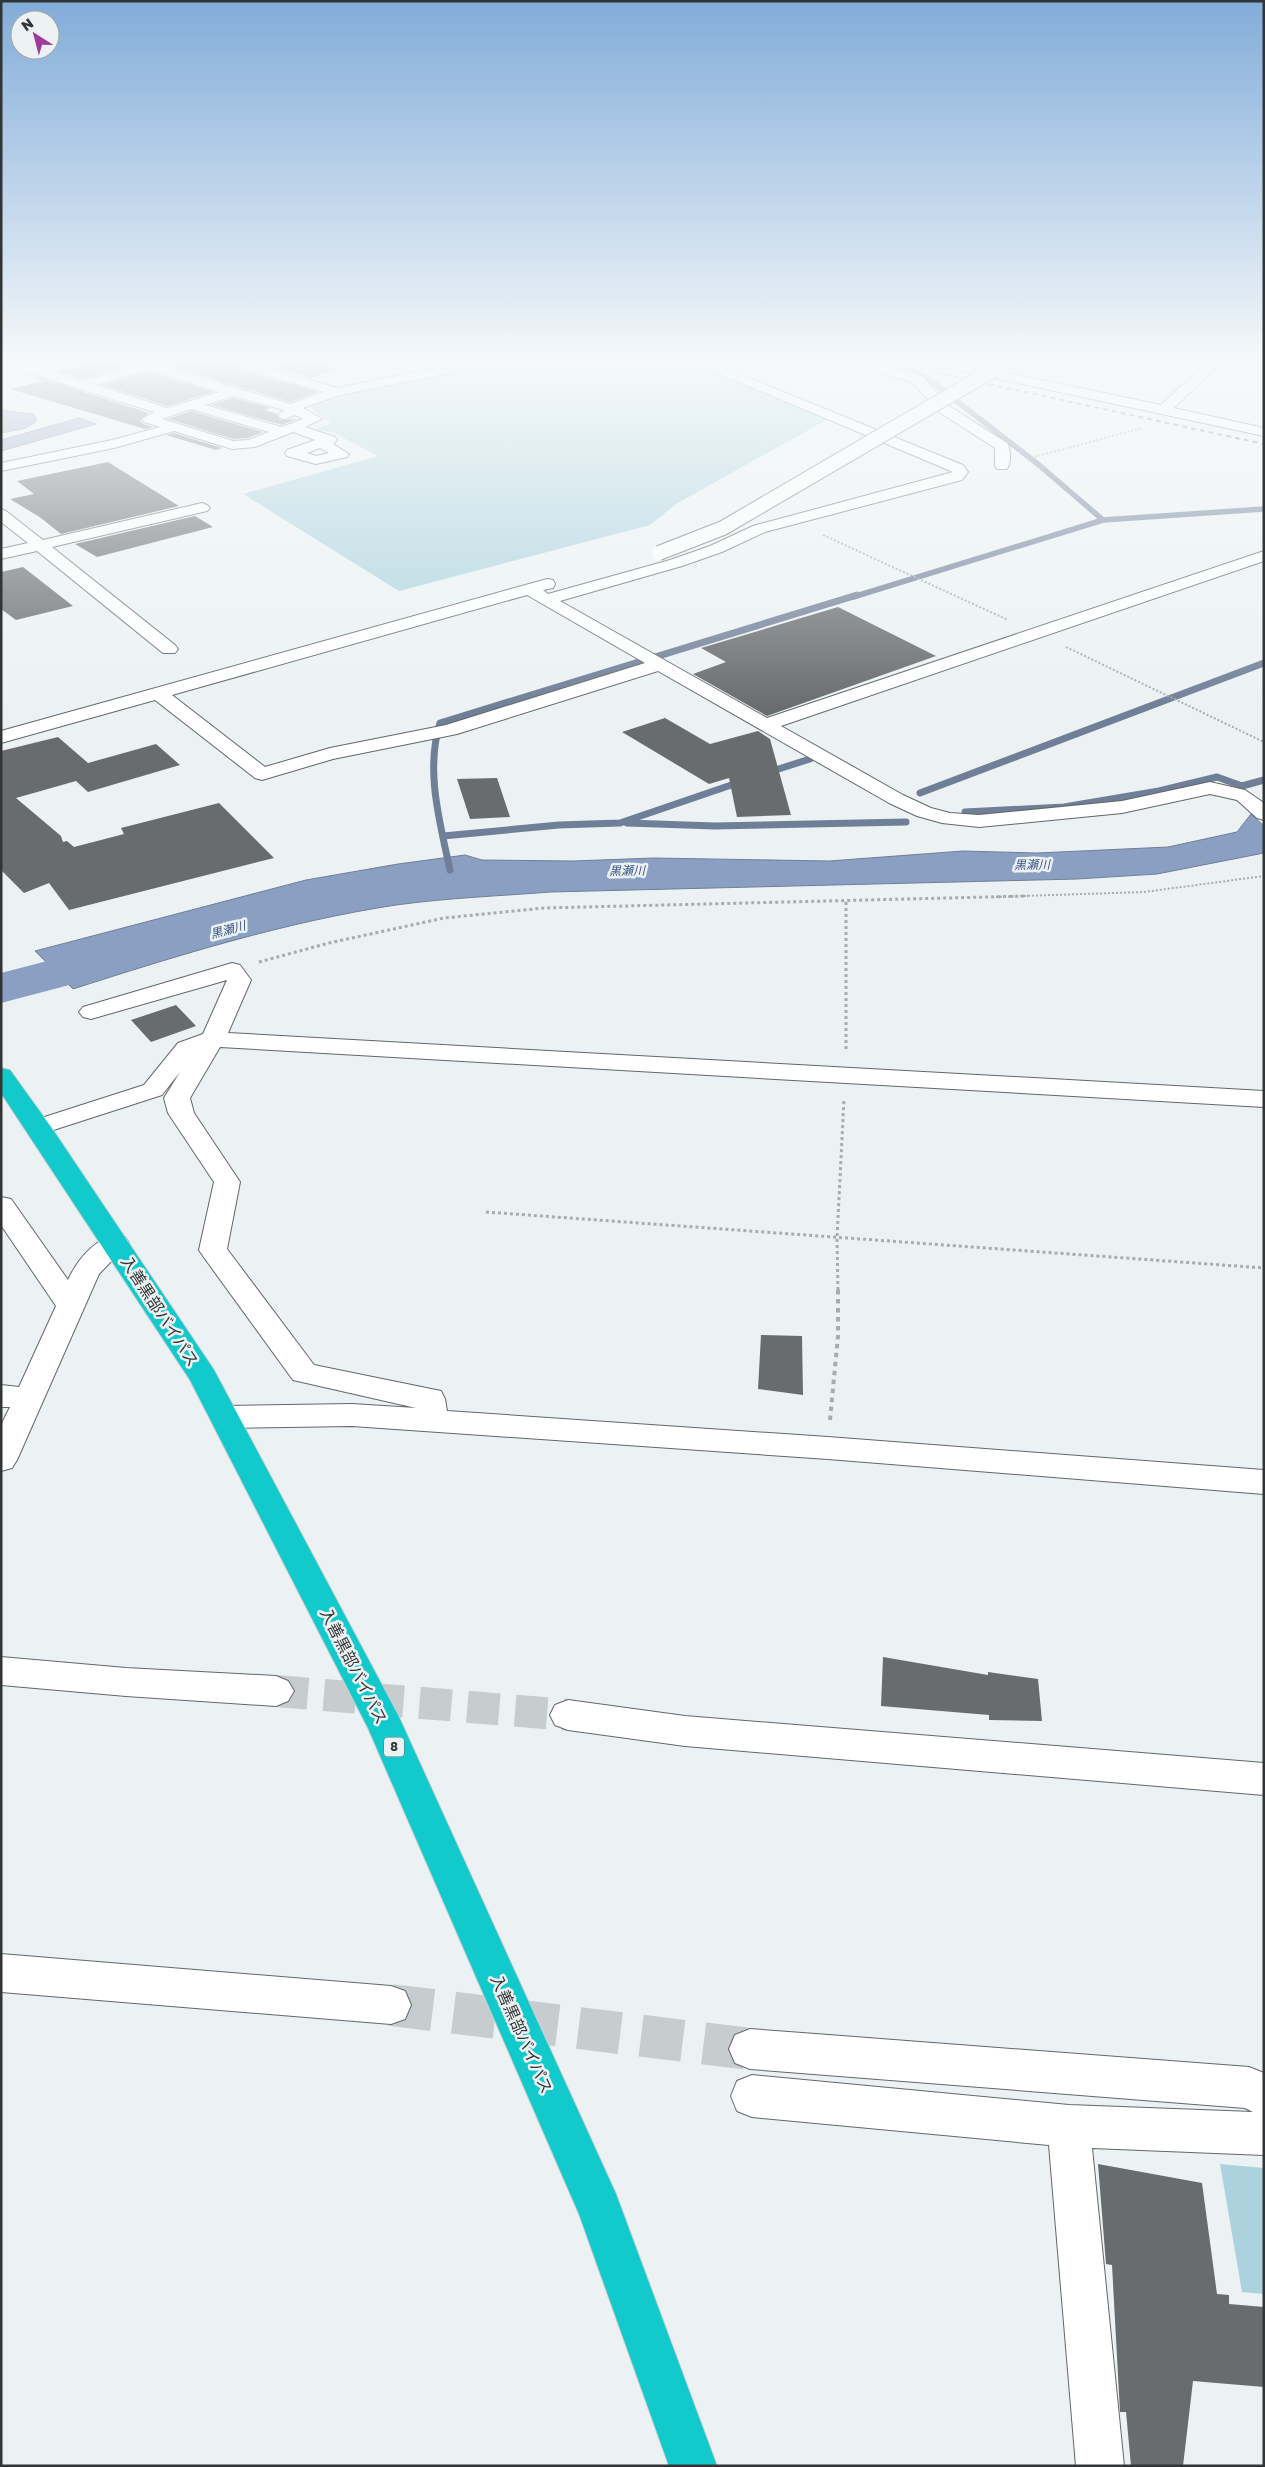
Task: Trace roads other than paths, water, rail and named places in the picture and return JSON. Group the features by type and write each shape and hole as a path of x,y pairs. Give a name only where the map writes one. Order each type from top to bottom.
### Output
{"highway":[{"name":"入善黒部バイパス","path":"1,1076 38,1127 203,1377 389,1736 600,2210 693,2466"}],"street":[{"path":"1,736 659,553 723,528 805,480"},
{"path":"546,600 676,563 759,529 945,480"},
{"path":"1,554 202,508"},
{"path":"1,514 169,649"},
{"path":"764,725 1264,556"},
{"path":"530,589 764,725 896,799 924,812 949,819 979,821 1122,807 1210,788 1242,796 1264,814"},
{"path":"158,693 262,774 330,754 450,730 658,665"},
{"path":"91,1012 232,970 239,980 213,1039 177,1098 181,1113 227,1182 213,1250 304,1372 430,1399 433,1421"},
{"path":"38,1127 153,1090 187,1048 213,1039 1264,1099"},
{"path":"1,1205 70,1305"},
{"path":"1,1460 16,1397 70,1305 87,1269 115,1242"},
{"path":"225,1417 352,1415 828,1448 1264,1482"},
{"path":"1,1671 126,1682 276,1691"},
{"path":"568,1715 685,1731 1264,1779"},
{"path":"1,1973 391,2005"},
{"path":"750,2049 1249,2088 1264,2096"},
{"path":"752,2096 1069,2126 1264,2134"},
{"path":"1069,2126 1100,2466"}],"water":[{"path":"1251,814 1264,826 1264,853 1157,874 1077,879 551,892 396,905 273,930 193,952 73,989 35,951 306,880 398,864 465,855 482,860 573,861 654,858 829,861 963,851 1037,853 1168,847 1237,832"}],"waterway":[{"path":"1057,480 1103,520"},
{"path":"1103,520 1264,509"},
{"path":"853,597 1103,520"},
{"path":"450,870 438,815 434,778 434,759 440,723 857,595"},
{"path":"920,793 1264,663"},
{"path":"766,773 810,759"},
{"path":"965,812 1064,807 1159,791 1217,777 1242,786 1264,780"},
{"path":"443,836 559,825 620,823 743,781"},
{"path":"627,823 715,826 906,822"},
{"name":"黒瀬川","path":"1,988 136,953"}],"tunnel":[{"path":"276,1691 568,1715"},
{"path":"391,2005 750,2049"}]}
